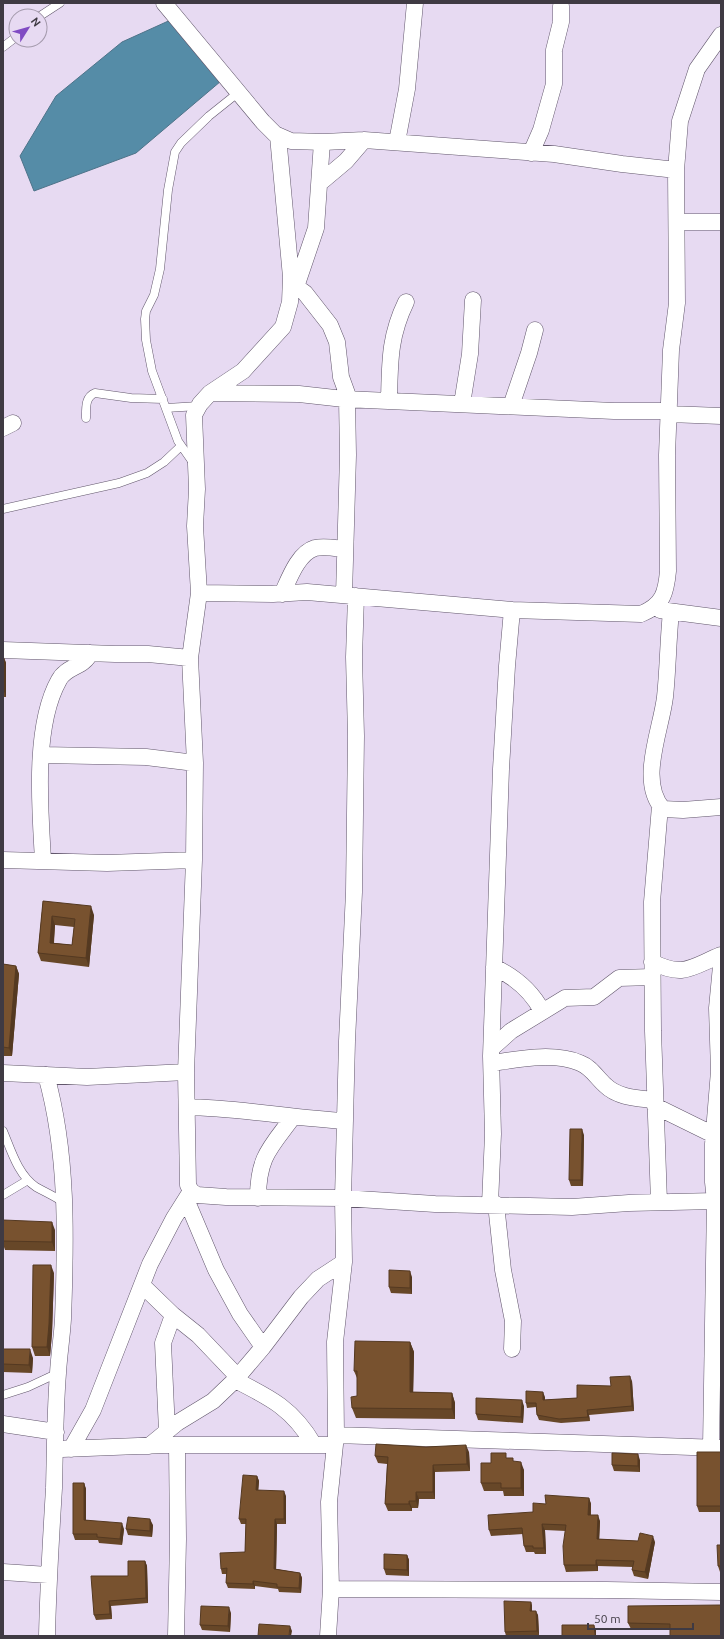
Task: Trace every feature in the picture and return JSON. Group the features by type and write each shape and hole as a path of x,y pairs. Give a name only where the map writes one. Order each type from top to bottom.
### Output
{"street":[{"path":"164,3 263,122 278,136 291,141 322,142 364,140 397,142 554,154 676,170"},
{"path":"397,142 407,89 415,3"},
{"path":"531,153 541,130 554,84 554,50 561,22 561,6"},
{"path":"199,593 282,594 307,592 512,610 641,614 652,609 660,602 667,588 668,570 669,412 671,350 677,303 676,170 680,121 697,69 721,35"},
{"path":"278,136 294,285 305,293 330,325 337,342 341,377 348,399 348,455 344,549 350,595 354,657 356,736 354,892 345,1121 343,1198 344,1262 335,1342 335,1440 329,1502 331,1589 328,1636"},
{"path":"321,182 346,161 364,140"},
{"path":"263,1347 240,1314 216,1270 189,1195 187,1177 186,1072 194,860 195,763 190,658 199,593 195,526 197,489 194,415 199,406 210,393 243,371 283,327 294,285 316,228 321,182 322,142"},
{"path":"677,222 721,222"},
{"path":"462,404 470,354 473,300"},
{"path":"388,400 390,350 394,333 406,302"},
{"path":"511,406 530,353 535,330"},
{"path":"210,393 299,394 348,399 614,411 669,412 721,416"},
{"path":"282,594 299,561 315,548 344,549"},
{"path":"652,609 721,618"},
{"path":"512,610 501,769 492,1056 493,1204 503,1270 513,1321 512,1349"},
{"path":"671,612 665,698 652,759 653,785 656,801 663,810 721,807"},
{"path":"3,650 148,654 190,658"},
{"path":"43,860 40,812 42,738 46,711 54,689 62,675 83,664 90,653"},
{"path":"42,755 146,757 195,763"},
{"path":"659,1202 655,1103 652,902 660,806"},
{"path":"3,860 107,863 194,860"},
{"path":"492,1056 511,1031 565,998 594,997 619,978 652,969 681,971 721,955"},
{"path":"494,966 518,981 528,990 542,1011"},
{"path":"55,1450 177,1445 314,1446 335,1440 716,1448 715,1201 717,1183 714,1135 719,1071 717,1008 721,966"},
{"path":"492,1056 559,1058 581,1063 593,1071 606,1086 617,1093 655,1103 714,1135"},
{"path":"3,1073 87,1077 186,1072"},
{"path":"46,1075 57,1118 63,1202 63,1320 58,1373 48,1575 47,1636"},
{"path":"187,1107 215,1107 293,1117 345,1121"},
{"path":"258,1198 258,1180 262,1163 268,1150 293,1117"},
{"path":"189,1195 258,1198 343,1198 435,1204 493,1204 572,1207 659,1202 715,1201"},
{"path":"71,1449 93,1410 153,1258 174,1218 189,1195"},
{"path":"149,1446 167,1431 213,1401 236,1379 263,1347 300,1297 314,1284 344,1262"},
{"path":"142,1285 172,1315 198,1335 236,1379 272,1399 297,1420 314,1446"},
{"path":"167,1431 164,1404 165,1373 163,1343 172,1315"},
{"path":"3,1424 56,1432"},
{"path":"176,1636 178,1539 177,1445"},
{"path":"3,1572 48,1575"},
{"path":"331,1589 721,1592"}],"lane":[{"path":"48,11 60,3"},
{"path":"195,466 181,446 152,371 146,340 145,319 146,311 154,295 160,269 172,163 175,152 181,143 209,116 239,92"},
{"path":"86,418 86,403 91,395 95,393 137,398 162,399"},
{"path":"166,408 199,406"},
{"path":"3,510 119,483 148,473 164,462 181,446"},
{"path":"3,1131 13,1157 24,1177 35,1186 63,1202"},
{"path":"3,1196 28,1180"},
{"path":"3,1395 28,1387 58,1373"}],"water":[{"path":"175,18 221,81 136,153 34,191 20,156 56,96 122,42"}],"building":[{"path":"43,901 91,906 86,958 38,953","holes":["52,916 75,919 72,945 50,943"]},
{"path":"3,964 16,966 9,1048 3,1047"},
{"path":"570,1129 582,1129 581,1180 569,1180"},
{"path":"3,1220 52,1222 52,1242 3,1241"},
{"path":"33,1265 51,1265 47,1347 32,1347"},
{"path":"389,1270 410,1271 410,1288 389,1287"},
{"path":"355,1341 410,1342 410,1392 452,1393 452,1409 352,1408 351,1397 357,1396 357,1371 354,1371"},
{"path":"3,1349 30,1349 29,1365 3,1364"},
{"path":"630,1376 632,1406 587,1410 588,1417 559,1419 537,1415 536,1403 526,1403 526,1391 543,1392 543,1400 577,1398 577,1385 611,1386 610,1377"},
{"path":"476,1398 522,1400 521,1417 476,1414"},
{"path":"376,1444 426,1447 466,1445 467,1464 433,1465 433,1492 416,1492 416,1501 409,1501 409,1504 385,1504 388,1457 375,1456"},
{"path":"697,1452 721,1452 721,1506 697,1506"},
{"path":"491,1453 506,1453 506,1458 513,1458 513,1461 521,1462 521,1488 501,1488 501,1483 481,1483 481,1463 491,1463"},
{"path":"612,1453 638,1454 638,1466 612,1465"},
{"path":"243,1475 257,1476 256,1490 284,1491 284,1519 275,1519 274,1569 300,1573 299,1588 277,1587 277,1584 253,1581 253,1584 226,1583 227,1568 221,1569 220,1553 245,1552 246,1519 239,1519"},
{"path":"73,1483 84,1483 84,1520 122,1523 120,1539 97,1537 97,1534 73,1534"},
{"path":"545,1495 589,1498 588,1515 598,1515 597,1539 638,1541 640,1533 653,1536 645,1572 632,1570 634,1561 596,1560 596,1565 564,1565 563,1546 566,1525 542,1524 544,1548 524,1546 522,1528 489,1530 488,1515 533,1512 533,1503 546,1504"},
{"path":"128,1517 150,1519 150,1531 126,1529"},
{"path":"717,1545 721,1545 721,1566 718,1566"},
{"path":"384,1554 407,1555 407,1570 384,1569"},
{"path":"128,1561 145,1561 146,1598 109,1601 110,1614 94,1615 91,1576 128,1576"},
{"path":"504,1601 531,1602 530,1611 536,1611 537,1631 505,1632"},
{"path":"721,1605 721,1636 670,1636 670,1624 628,1623 628,1606"},
{"path":"201,1606 229,1607 228,1626 200,1625"},
{"path":"259,1624 290,1626 289,1636 258,1636"},
{"path":"562,1625 594,1625 595,1636 562,1636"}]}
